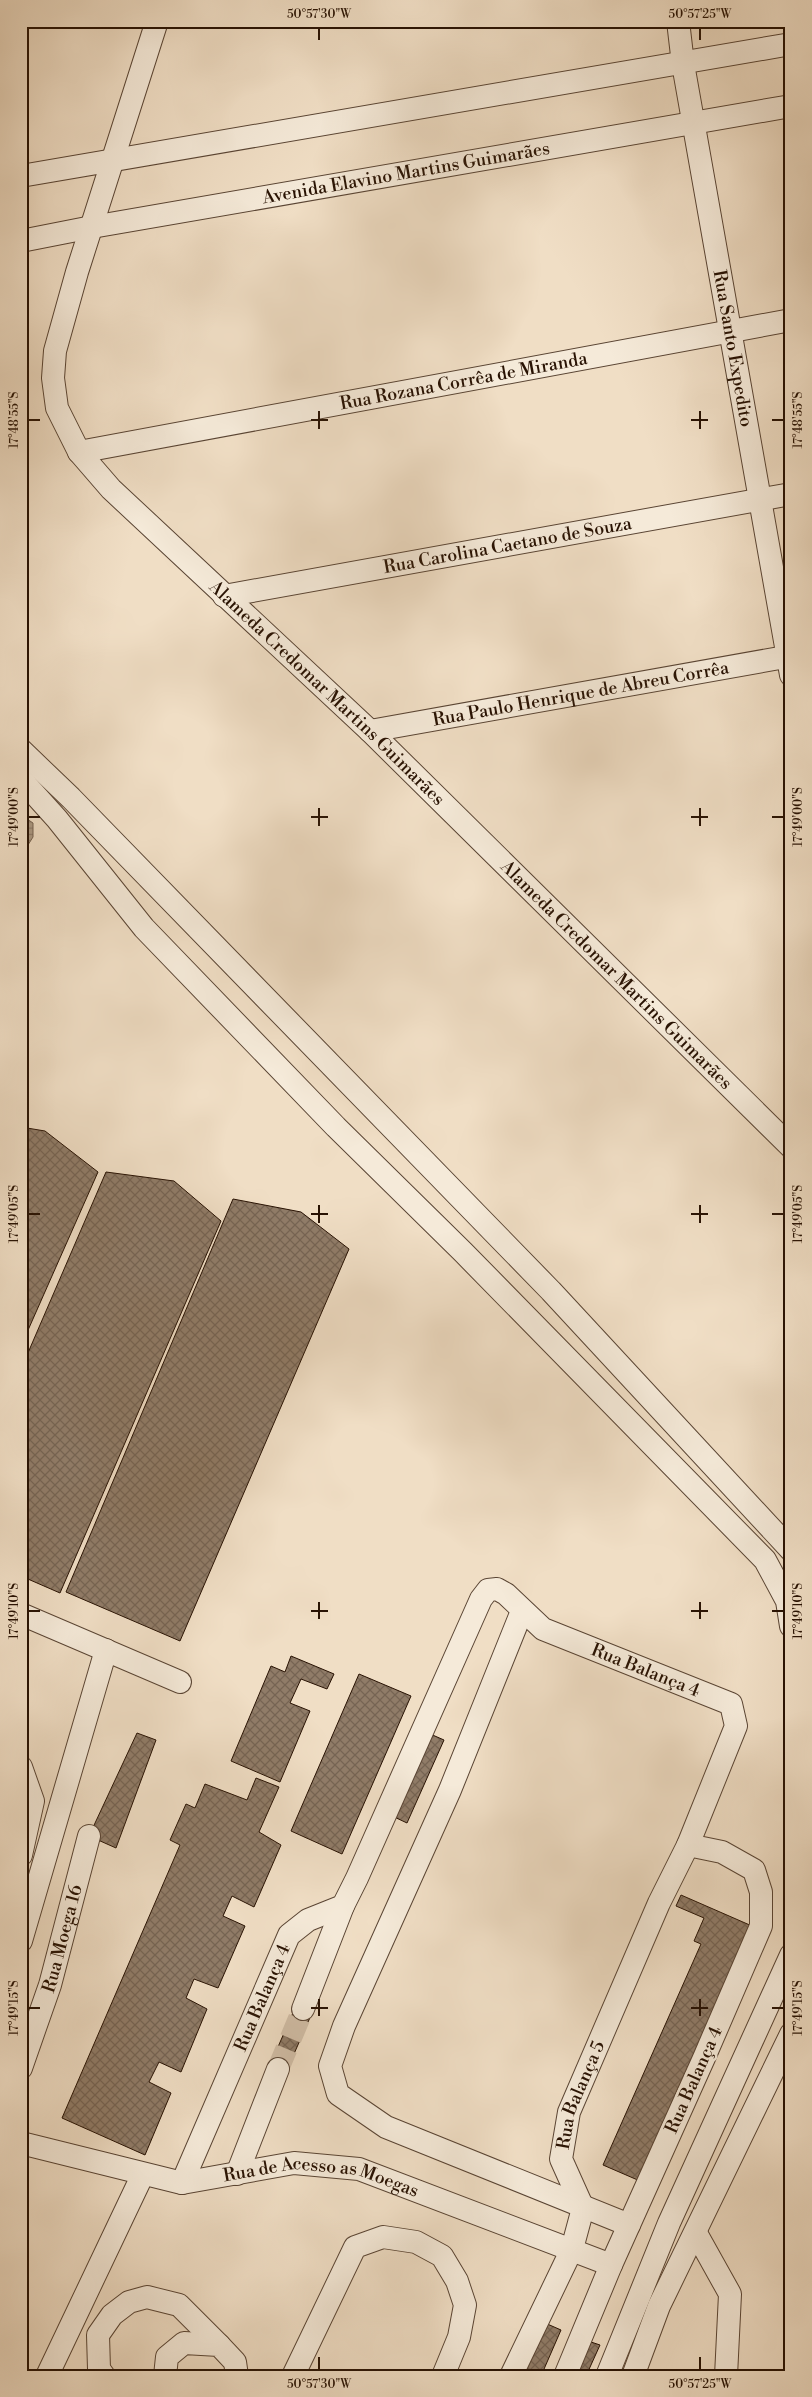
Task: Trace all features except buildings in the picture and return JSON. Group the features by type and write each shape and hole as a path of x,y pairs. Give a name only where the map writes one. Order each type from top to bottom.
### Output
{"street":[{"name":"Alameda Credomar Martins Guimarães","path":"157,21 55,351 53,378 57,408 78,452 111,489 370,731 791,1147"},
{"name":"Rua Santo Expedito","path":"678,21 683,64 790,662"},
{"path":"21,176 112,162 791,44"},
{"name":"Avenida Elavino Martins Guimarães","path":"21,242 92,227 791,106"},
{"name":"Rua Rozana Corrêa de Miranda","path":"78,452 791,320"},
{"name":"Rua Carolina Caetano de Souza","path":"224,596 791,494"},
{"name":"Rua Paulo Henrique de Abreu Corrêa","path":"370,731 790,662"},
{"path":"21,750 71,798 551,1291 791,1550"},
{"path":"21,779 58,819 158,942 336,1127 464,1252 765,1560 786,1601 791,1626"},
{"name":"Rua Balança 4","path":"182,2183 288,1935 308,1920 343,1906 481,1599 488,1590 497,1589 506,1594 543,1629 731,1704 736,1726 688,1845 722,1852 754,1870 761,1892 761,1926 611,2265 565,2376"},
{"path":"522,1611 450,1790 344,2026 330,2066 338,2094 386,2127 629,2225"},
{"path":"21,1614 180,1682"},
{"path":"21,1941 106,1650"},
{"path":"21,1767 33,1801 21,1855"},
{"name":"Rua Moega 16","path":"21,2068 50,1985 89,1836"},
{"name":"Rua Balança 5","path":"583,2208 562,2158 569,2112 660,1903 688,1845"},
{"path":"303,2009 343,1906"},
{"path":"607,2376 669,2223 791,1955"},
{"path":"633,2376 659,2306 791,2034"},
{"path":"236,2174 278,2069"},
{"name":"Rua de Acesso as Moegas","path":"21,2143 182,2183 294,2162 359,2168 611,2265"},
{"path":"47,2376 143,2174"},
{"path":"511,2376 572,2249 583,2208"},
{"path":"696,2232 730,2294 726,2376"},
{"path":"293,2376 354,2246 383,2237 416,2242 442,2256 457,2281 465,2306 459,2337 443,2376"},
{"path":"104,2376 99,2370 98,2335 112,2316 129,2302 147,2298 179,2306 235,2362 236,2376"},
{"path":"165,2376 167,2357 184,2343 219,2345"}],"shaded area":[{"path":"21,815 33,823 33,837 21,856"}],"tunnel":[{"path":"278,2069 303,2009"}]}
